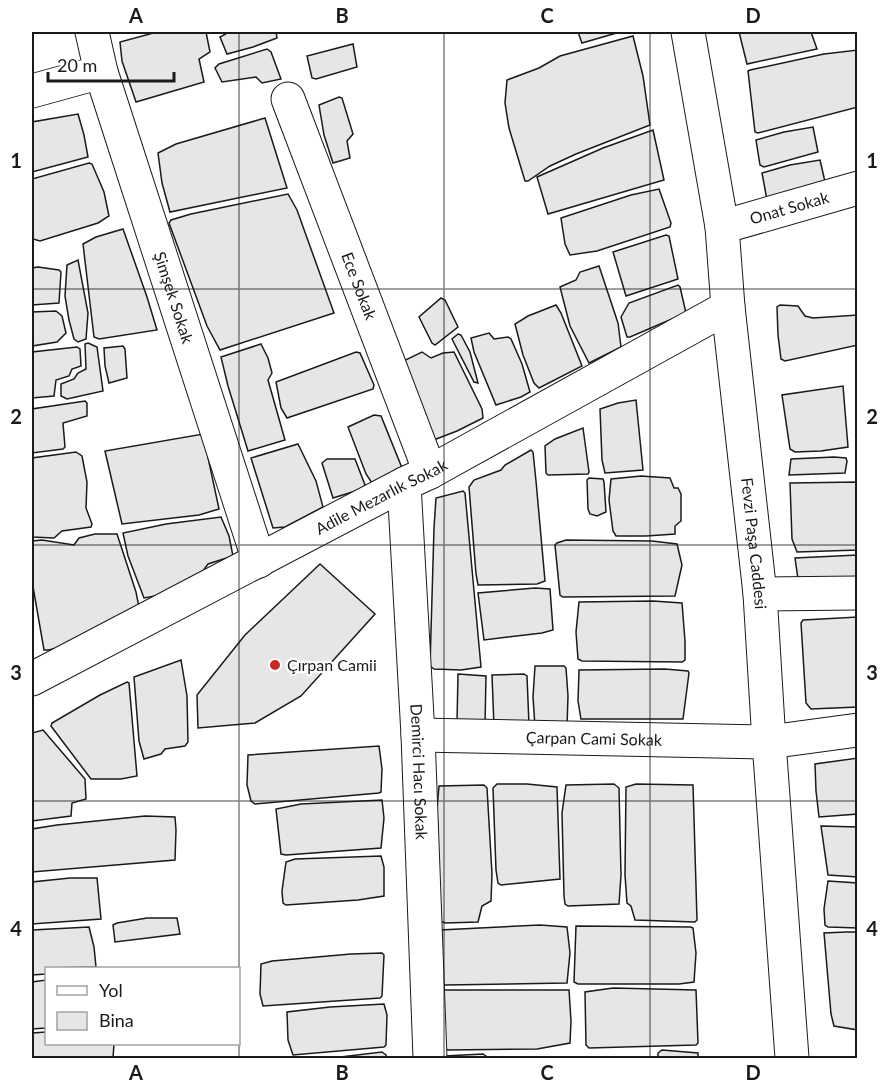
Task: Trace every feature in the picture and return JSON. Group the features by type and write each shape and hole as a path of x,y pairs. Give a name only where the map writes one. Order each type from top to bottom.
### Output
{"street":[{"name":"Şimşek Sokak","path":"92,32 101,72 259,561"},
{"name":"Fevzi Paşa Caddesi","path":"688,32 722,227 728,307 760,594 792,1059"},
{"path":"32,91 101,72"},
{"name":"Ece Sokak","path":"288,99 417,478"},
{"name":"Onat Sokak","path":"722,227 858,188"},
{"name":"Adile Mezarlık Sokak","path":"32,679 417,478 728,307"},
{"name":"Demirci Hacı Sokak","path":"417,478 418,735 430,1059"},
{"path":"760,594 858,593"},
{"name":"Çarpan Cami Sokak","path":"418,735 769,742 858,730"}],"building":[{"path":"157,32 206,32 210,52 199,59 204,82 136,102 122,61 120,42"},
{"path":"229,32 276,32 277,38 227,54 220,37"},
{"path":"578,32 620,32 582,43"},
{"path":"739,32 811,32 817,49 747,64"},
{"path":"633,36 643,76 650,125 576,154 525,181 509,128 505,103 507,80 539,68 560,56"},
{"path":"353,44 357,67 316,79 312,78 307,56"},
{"path":"267,49 271,52 281,79 262,83 256,77 222,82 215,68 219,64"},
{"path":"858,50 858,107 755,132 748,71 824,54"},
{"path":"339,97 342,98 353,134 347,141 350,158 333,163 324,135 319,105"},
{"path":"78,114 88,157 32,172 32,122"},
{"path":"265,118 287,188 170,212 162,183 158,153 176,144"},
{"path":"813,127 818,152 764,167 760,165 756,140"},
{"path":"653,130 664,180 548,214 537,177 603,148"},
{"path":"820,160 826,186 767,200 762,173"},
{"path":"92,164 104,192 109,216 98,223 40,241 33,239 32,179"},
{"path":"659,189 671,223 670,227 597,251 570,255 565,244 561,218 631,195"},
{"path":"288,194 297,210 334,313 220,350 207,326 169,223 171,220 191,214"},
{"path":"123,229 157,330 99,339 94,337 83,244 96,237"},
{"path":"669,236 678,279 626,296 613,252"},
{"path":"78,260 88,313 86,339 78,342 74,339 65,296 67,265"},
{"path":"599,266 618,323 621,347 589,363 570,326 560,287 576,280 580,272"},
{"path":"38,267 61,272 59,303 32,305 32,268"},
{"path":"678,285 686,313 627,337 621,317 629,303"},
{"path":"441,298 445,300 458,327 435,345 419,317"},
{"path":"556,305 582,366 539,388 534,383 523,355 515,324"},
{"path":"780,305 798,306 805,316 813,318 858,315 858,345 785,361 781,359 777,307"},
{"path":"56,311 62,316 66,333 57,342 32,346 32,312"},
{"path":"489,333 494,339 508,337 511,339 522,364 530,392 496,405 474,352 471,338"},
{"path":"458,334 461,335 470,352 478,383 474,382 452,339"},
{"path":"85,344 97,347 103,391 67,399 61,396 61,384 74,379 78,373 86,369"},
{"path":"261,344 272,373 268,380 285,440 248,451 221,357"},
{"path":"123,346 127,378 109,383 104,348"},
{"path":"77,347 80,349 81,366 72,369 69,376 56,380 54,396 32,398 32,352"},
{"path":"356,352 360,353 374,385 373,389 287,418 281,408 276,382"},
{"path":"422,352 431,358 443,353 454,352 482,409 483,418 431,441 397,364"},
{"path":"843,386 848,447 795,452 790,449 782,395"},
{"path":"636,400 643,470 605,473 602,460 600,409"},
{"path":"85,401 87,416 63,423 65,447 63,449 32,453 32,409"},
{"path":"374,415 381,416 402,468 372,483 366,474 348,427"},
{"path":"583,428 588,474 548,475 545,446 555,439"},
{"path":"203,434 219,509 199,515 122,524 105,451"},
{"path":"298,444 316,481 323,507 285,527 273,528 251,458"},
{"path":"531,450 545,581 537,584 478,585 469,487 474,480 501,470 505,465"},
{"path":"76,452 82,456 87,482 86,508 91,527 62,531 54,538 32,537 32,458"},
{"path":"846,458 845,473 789,475 791,459"},
{"path":"327,459 355,459 365,485 362,489 333,498 322,463"},
{"path":"641,476 670,478 674,488 678,488 681,494 681,521 675,526 675,534 616,536 613,531 609,500 611,479"},
{"path":"589,478 603,479 604,482 606,512 597,516 590,514 588,509 587,480"},
{"path":"858,482 858,550 797,552 792,539 790,483"},
{"path":"463,491 481,667 461,670 434,669 430,666 436,498"},
{"path":"221,517 229,536 233,556 208,564 203,571 177,585 172,593 144,598 128,556 123,533 166,524"},
{"path":"95,534 117,534 136,592 140,612 86,640 44,650 32,581 32,541 42,540 74,545 79,538"},
{"path":"566,540 652,541 677,544 682,565 675,596 563,597 560,595 555,545"},
{"path":"858,555 858,588 799,586 795,558"},
{"name":"Çırpan Camii","path":"320,564 375,614 301,696 255,723 198,728 197,695 245,635"},
{"path":"535,588 550,589 553,630 484,640 478,593"},
{"path":"579,602 682,603 685,660 682,662 582,661 578,659 576,632"},
{"path":"858,617 858,707 811,709 806,703 801,623 803,620"},
{"path":"181,660 187,696 188,742 185,746 165,749 161,754 144,759 139,741 134,677"},
{"path":"535,666 564,666 566,668 567,727 535,727 533,697"},
{"path":"579,670 688,671 689,673 683,719 581,719 578,701"},
{"path":"458,674 486,676 485,725 457,722"},
{"path":"524,674 527,676 529,725 494,727 492,675"},
{"path":"127,682 129,683 137,776 121,779 91,779 51,726 52,723"},
{"path":"43,730 85,779 86,799 72,803 71,816 32,821 32,733"},
{"path":"379,746 382,769 381,792 379,793 255,804 251,801 247,785 248,755"},
{"path":"858,758 858,814 819,817 815,764"},
{"path":"497,784 557,787 560,879 501,885 498,883 493,788"},
{"path":"614,784 619,788 621,875 619,904 568,906 565,904 564,896 562,813 566,785"},
{"path":"636,784 693,785 697,920 695,922 635,920 631,906 627,903 626,787"},
{"path":"484,785 487,788 492,874 491,901 482,906 478,922 445,923 440,921 437,809 439,786"},
{"path":"382,800 384,818 381,848 281,854 276,809 301,804"},
{"path":"145,816 175,817 175,860 32,872 32,829"},
{"path":"821,826 858,827 858,877 828,875"},
{"path":"381,856 384,867 384,896 286,905 283,903 282,891 286,862 295,859"},
{"path":"97,878 101,919 32,924 32,882"},
{"path":"828,881 858,883 858,928 825,925 824,909"},
{"path":"147,918 177,918 180,934 115,942 113,925"},
{"path":"540,925 567,927 570,953 567,983 445,985 441,983 440,930"},
{"path":"576,926 691,927 696,953 694,982 578,984 574,982"},
{"path":"89,927 96,967 45,967 45,974 32,975 32,930"},
{"path":"858,932 858,1030 834,1026 824,933"},
{"path":"382,953 384,955 382,996 380,998 263,1006 260,994 261,964 272,961"},
{"path":"45,980 45,1028 32,1029 32,982"},
{"path":"613,988 696,990 698,1043 696,1045 589,1048 586,1045 585,992"},
{"path":"443,990 569,990 570,1043 537,1049 448,1050 444,1048"},
{"path":"384,1004 387,1015 386,1045 384,1047 293,1055 288,1040 287,1012"},
{"path":"45,1032 45,1045 114,1045 113,1058 32,1058 32,1033"},
{"path":"662,1050 698,1053 698,1058 658,1058 658,1053"},
{"path":"382,1052 387,1058 332,1058"},
{"path":"483,1054 489,1058 445,1058 445,1056"}],"place":[{"name":"Çırpan Camii","path":"275,665"}]}
